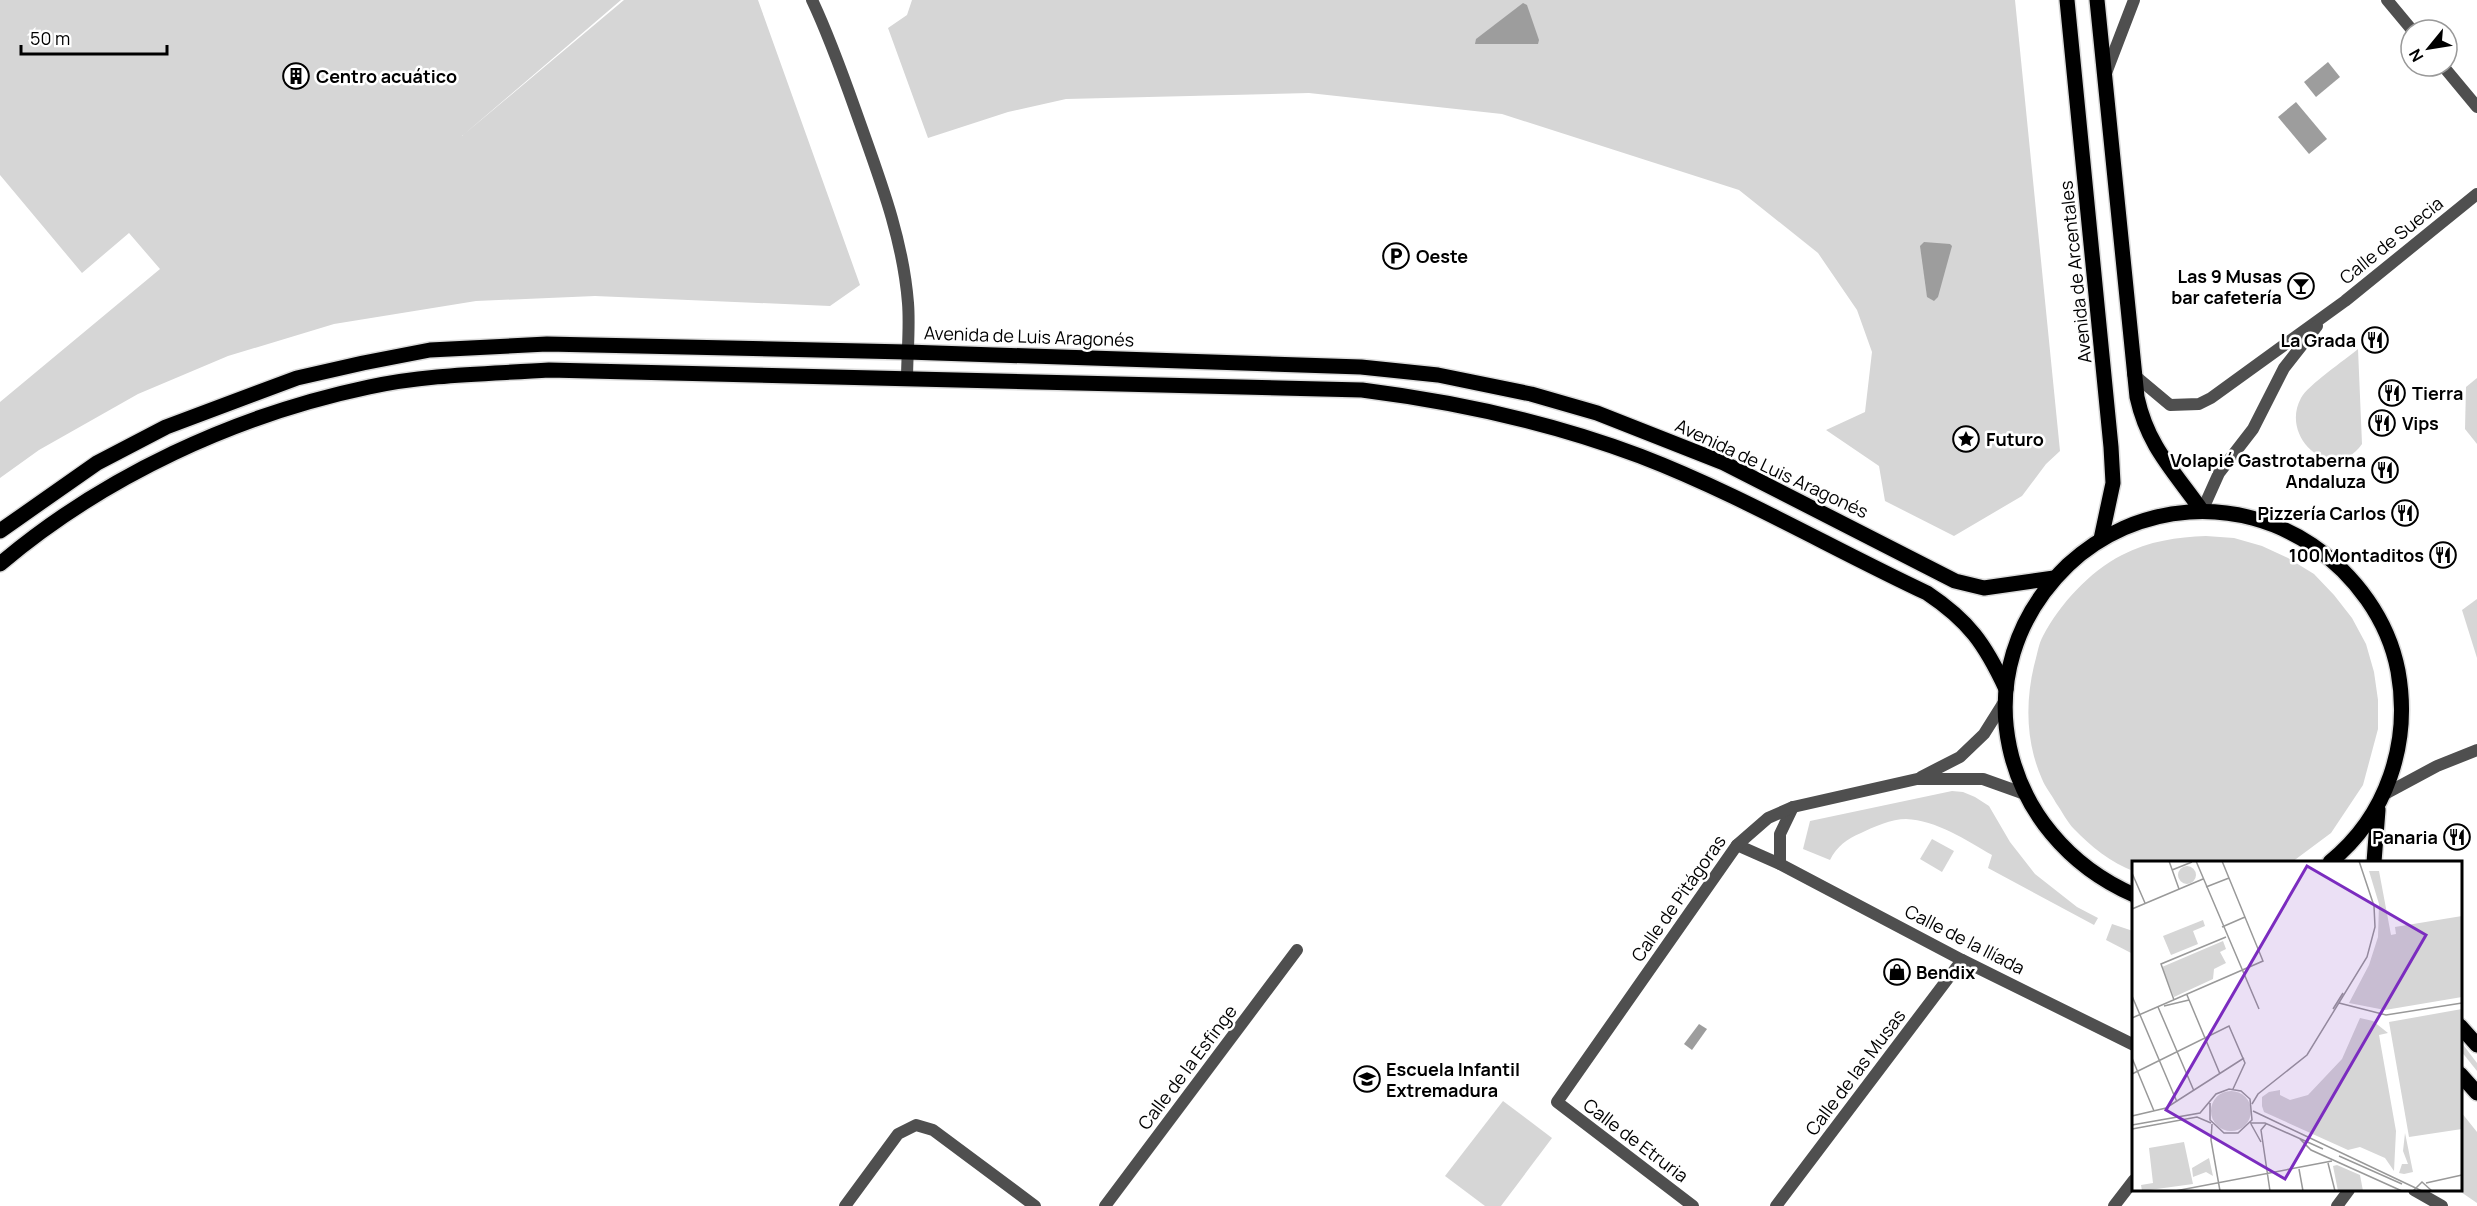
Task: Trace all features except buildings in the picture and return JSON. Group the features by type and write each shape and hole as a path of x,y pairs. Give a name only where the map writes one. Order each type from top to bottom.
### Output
{"main road":[{"name":"Avenida de Arcentales","path":"2067,0 2111,447 2113,483 2101,539"},
{"path":"2097,0 2133,374 2142,421 2158,452 2202,511"},
{"name":"Avenida de Luis Aragonés","path":"0,531 97,463 166,427 297,378 374,361 430,350 547,344 907,352 1360,367 1438,375 1531,394 1597,413 1648,432 1734,468 1955,581 1984,588 2054,578"},
{"path":"0,564 25,543 76,508 177,452 250,421 305,403 370,387 436,377 549,370 1362,390 1435,399 1524,419 1640,456 1714,487 1927,592 1954,610 1993,660 2006,694"},
{"path":"2132,894 2103,880 2066,852 2043,825 2025,794 2009,746 2006,694 2010,665 2024,626 2039,598 2054,578 2076,557 2101,539 2150,518 2202,511 2233,513 2260,519 2296,534 2332,559 2354,581 2373,608 2389,639 2398,670 2402,705 2400,735 2395,763 2380,801 2362,830 2331,861"},
{"path":"2373,861 2380,801"},
{"path":"2462,1028 2477,1045"},
{"path":"2462,1076 2477,1093"}],"street":[{"path":"812,0 831,39 878,172 899,241 908,302 907,380"},
{"path":"2104,77 2134,0"},
{"path":"2387,0 2402,18"},
{"path":"2453,78 2477,107"},
{"name":"Calle de Suecia","path":"2133,374 2170,405 2199,404 2211,398 2345,302 2477,194"},
{"name":"Calle de Suecia","path":"2202,511 2219,473 2253,429 2284,368 2327,314"},
{"name":"Calle de Pitágoras","path":"1917,779 1960,758 1984,734 2006,694"},
{"path":"2380,801 2437,766 2477,750"},
{"name":"Calle de Pitágoras","path":"1557,1102 1737,845 1768,818 1793,807 1917,779 1983,779 2025,794"},
{"path":"1780,864 1780,834 1793,807"},
{"name":"Calle de la Ilíada","path":"1737,845 1780,864 1962,960 2132,1045"},
{"name":"Calle de la Esfinge","path":"1105,1206 1297,950"},
{"name":"Calle de las Musas","path":"1776,1206 1962,960"},
{"name":"Calle de Etruria","path":"1557,1102 1693,1206"},
{"path":"844,1206 898,1134 916,1125 933,1130 1035,1206"},
{"path":"2114,1206 2132,1181"},
{"path":"2337,1206 2348,1191"},
{"path":"2416,1191 2442,1206"}],"shaded area":[{"path":"0,0 621,0 462,136 624,0 758,0 860,285 830,306 595,296 476,301 334,324 228,356 138,394 39,450 0,478 0,402 160,269 129,233 82,273 0,175"},
{"path":"912,0 2015,0 2060,451 2046,464 2022,496 1954,536 1885,501 1879,466 1826,430 1865,412 1872,352 1857,310 1818,253 1739,190 1502,114 1309,93 1066,99 1008,112 928,138 888,28 907,15"},
{"path":"1523,3 1527,5 1539,40 1538,44 1475,44 1476,39"},
{"path":"2328,62 2340,77 2316,97 2304,82"},
{"path":"2296,102 2327,139 2309,154 2278,117"},
{"path":"1924,242 1952,246 1938,297 1934,301 1927,297 1920,246"},
{"path":"2358,349 2362,444 2350,455 2337,460 2324,458 2312,451 2303,441 2297,428 2296,413 2305,393"},
{"path":"2477,378 2477,444 2465,429 2466,387"},
{"path":"2206,536 2234,538 2262,546 2288,558 2314,574 2334,595 2352,618 2366,644 2374,672 2378,700 2378,729 2363,785 2331,833 2293,861 2132,861 2132,871 2094,848 2069,823 2043,782 2036,765 2028,719 2030,688 2041,641 2050,624 2076,590 2098,570 2142,546 2174,539"},
{"path":"2477,599 2477,658 2462,610"},
{"path":"1952,791 1963,792 1989,806 2010,842 2035,874 2077,907 2098,918 2094,925 1988,868 1992,855 1940,827 1917,820 1895,820 1856,835 1839,847 1830,860 1803,849 1810,821"},
{"path":"1932,839 1954,851 1942,872 1920,859"},
{"path":"2112,924 2132,931 2132,953 2106,940"},
{"path":"1699,1024 1707,1029 1692,1050 1684,1044"},
{"path":"2462,1043 2477,1063 2477,1071 2462,1052"},
{"path":"1503,1101 1552,1138 1501,1206 1485,1206 1445,1176"},
{"path":"2462,1113 2477,1132 2477,1203 2459,1191 2462,1191"}],"place":[{"name":"Centro acuático","path":"296,76"},
{"name":"Oeste","path":"1396,256"},
{"name":"Las 9 Musas bar cafetería","path":"2301,286"},
{"name":"La Grada","path":"2375,340"},
{"name":"Tierra","path":"2392,393"},
{"name":"Vips","path":"2382,423"},
{"name":"Futuro","path":"1966,439"},
{"name":"Volapié Gastrotaberna Andaluza","path":"2385,470"},
{"name":"Pizzería Carlos","path":"2405,513"},
{"name":"100 Montaditos","path":"2443,555"},
{"name":"Panaria","path":"2457,837"},
{"name":"Bendix","path":"1897,972"},
{"name":"Escuela Infantil Extremadura","path":"1367,1079"}]}
